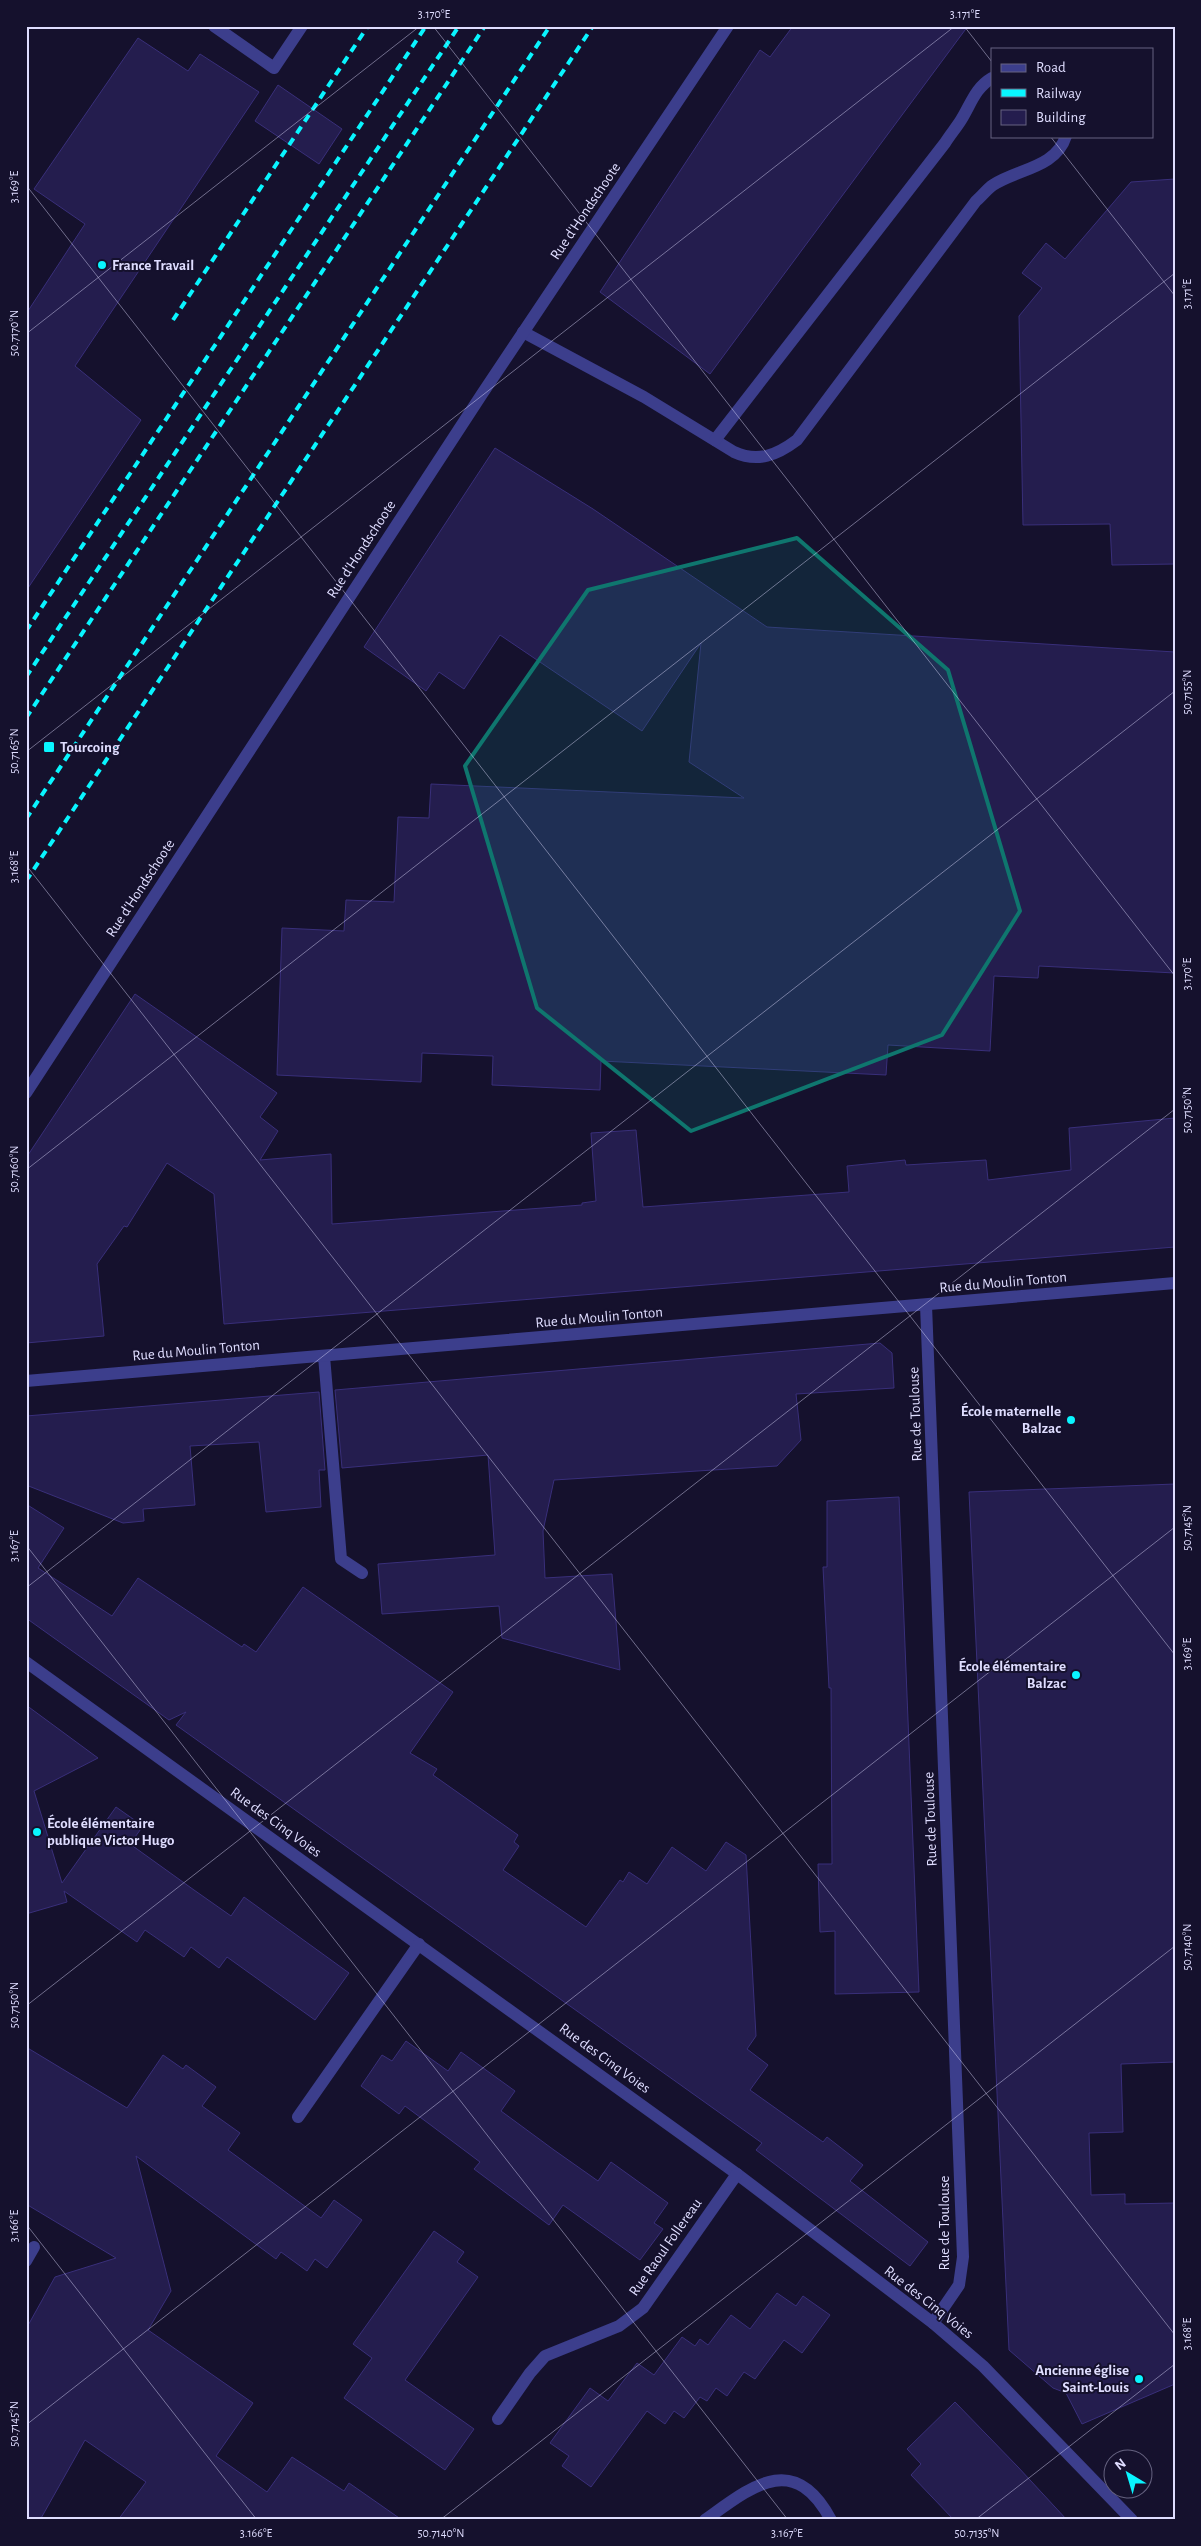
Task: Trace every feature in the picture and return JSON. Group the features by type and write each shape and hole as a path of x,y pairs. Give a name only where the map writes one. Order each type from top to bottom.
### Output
{"street":[{"path":"214,26 274,68 302,26"},
{"name":"Rue d'Hondschoote","path":"26,1093 523,332 728,26"},
{"path":"715,440 945,143 962,119 969,102 984,83 991,79"},
{"path":"523,332 644,397 746,458 772,455 797,440 976,201 994,185 1046,162 1064,144 1066,138"},
{"name":"Rue du Moulin Tonton","path":"26,1381 1175,1283"},
{"name":"Rue de Toulouse","path":"926,1305 963,2257 959,2286 933,2323"},
{"path":"324,1356 341,1559 362,1573"},
{"name":"Rue des Cinq Voies","path":"26,1662 737,2174 933,2323 983,2366 1132,2520"},
{"path":"298,2117 419,1944"},
{"name":"Rue Raoul Follereau","path":"498,2419 530,2373 545,2356 620,2326 643,2308 737,2174"},
{"path":"26,2261 34,2248"},
{"path":"705,2520 754,2486 770,2480 784,2480 809,2491 832,2520"}],"highlighted area":[{"path":"797,538 948,670 1020,911 942,1035 691,1131 537,1008 465,766 588,590"}],"building":[{"path":"793,26 968,26 710,374 600,292 760,50 770,57"},
{"path":"138,38 188,71 200,54 259,92 75,366 141,420 26,591 26,314 85,224 34,189"},
{"path":"278,85 342,129 319,164 255,121"},
{"path":"1175,179 1175,564 1112,565 1110,524 1023,525 1019,316 1042,288 1022,273 1046,243 1065,259 1131,182"},
{"path":"495,448 593,509 767,627 1175,652 1175,973 1039,966 1038,978 994,976 990,1051 888,1045 886,1075 601,1061 600,1090 492,1085 493,1056 422,1053 421,1082 277,1075 282,928 344,931 346,900 394,902 398,817 429,818 431,784 744,798 689,762 701,643 642,731 500,635 464,689 439,672 426,691 364,647"},
{"path":"135,994 277,1093 260,1117 278,1131 260,1160 331,1154 332,1224 582,1205 582,1203 596,1201 591,1133 636,1130 643,1207 849,1192 847,1166 905,1160 906,1165 986,1160 988,1180 1071,1170 1069,1128 1175,1118 1175,1247 224,1324 214,1194 167,1163 127,1227 124,1226 97,1264 104,1336 26,1343 26,1158"},
{"path":"880,1343 892,1353 894,1388 796,1394 801,1440 777,1466 554,1480 543,1531 545,1578 612,1574 620,1670 502,1638 499,1606 382,1614 378,1564 495,1555 488,1455 342,1468 335,1390"},
{"path":"319,1392 325,1470 319,1470 321,1507 266,1512 259,1442 190,1446 195,1505 143,1509 144,1521 123,1523 26,1485 26,1416"},
{"path":"1175,1484 1175,2062 1121,2064 1123,2132 1089,2133 1091,2195 1125,2194 1125,2204 1175,2203 1175,2384 1082,2424 1066,2393 1053,2388 1009,2350 969,1492"},
{"path":"899,1497 919,1992 835,1994 835,1931 820,1932 818,1864 832,1864 831,1688 829,1688 823,1567 827,1567 827,1501"},
{"path":"26,1504 64,1528 38,1568 112,1616 138,1578 242,1647 244,1644 256,1652 303,1587 453,1692 410,1753 437,1769 433,1775 518,1835 514,1842 519,1846 503,1870 586,1927 620,1880 623,1882 629,1872 647,1884 672,1847 706,1871 726,1842 746,1855 756,2036 747,2049 768,2065 750,2090 823,2142 827,2137 863,2165 850,2181 928,2242 910,2266 756,2150 762,2143 176,1725 186,1712 169,1720 26,1618"},
{"path":"26,1705 98,1758 34,1791 62,1883 116,1807 143,1826 130,1844 194,1890 231,1916 244,1897 349,1973 315,2020 227,1957 219,1968 191,1947 184,1957 145,1930 137,1942 64,1891 67,1902 26,1914"},
{"path":"406,2041 448,2071 461,2052 515,2091 501,2111 554,2150 598,2181 611,2162 668,2203 654,2223 663,2229 640,2260 563,2205 549,2225 474,2169 480,2162 405,2106 399,2114 361,2086 382,2055 392,2061"},
{"path":"26,2047 127,2108 163,2055 183,2069 186,2065 216,2087 202,2106 240,2133 228,2150 321,2218 334,2200 362,2220 327,2268 315,2259 307,2271 281,2252 276,2259 136,2156 171,2291 148,2330 253,2403 216,2456 267,2492 292,2457 344,2491 349,2483 402,2520 118,2520 146,2482 85,2440 40,2520 26,2520 26,2329 55,2277 116,2258 26,2204"},
{"path":"434,2231 464,2252 457,2262 478,2277 405,2380 474,2429 445,2470 344,2398 372,2358 353,2344"},
{"path":"777,2293 796,2306 803,2296 830,2315 802,2353 784,2340 755,2379 744,2372 727,2396 716,2388 707,2401 700,2397 684,2418 674,2411 665,2424 647,2411 591,2487 562,2466 569,2456 550,2443 590,2388 608,2401 637,2363 654,2375 682,2337 695,2346 700,2339 708,2345 731,2315 750,2329"},
{"path":"955,2402 1067,2520 954,2520 911,2475 921,2464 907,2449"}],"railway":[{"path":"173,320 368,26"},
{"path":"26,631 426,26"},
{"path":"26,677 459,26"},
{"path":"26,718 485,26"},
{"path":"26,819 550,26"},
{"path":"26,881 593,26"}],"place":[{"name":"France Travail","path":"102,265"},
{"name":"Tourcoing","path":"49,747"},
{"name":"École maternelle Balzac","path":"1071,1420"},
{"name":"École élémentaire Balzac","path":"1076,1675"},
{"name":"École élémentaire publique Victor Hugo","path":"37,1832"},
{"name":"Ancienne église Saint-Louis","path":"1139,2379"}]}
